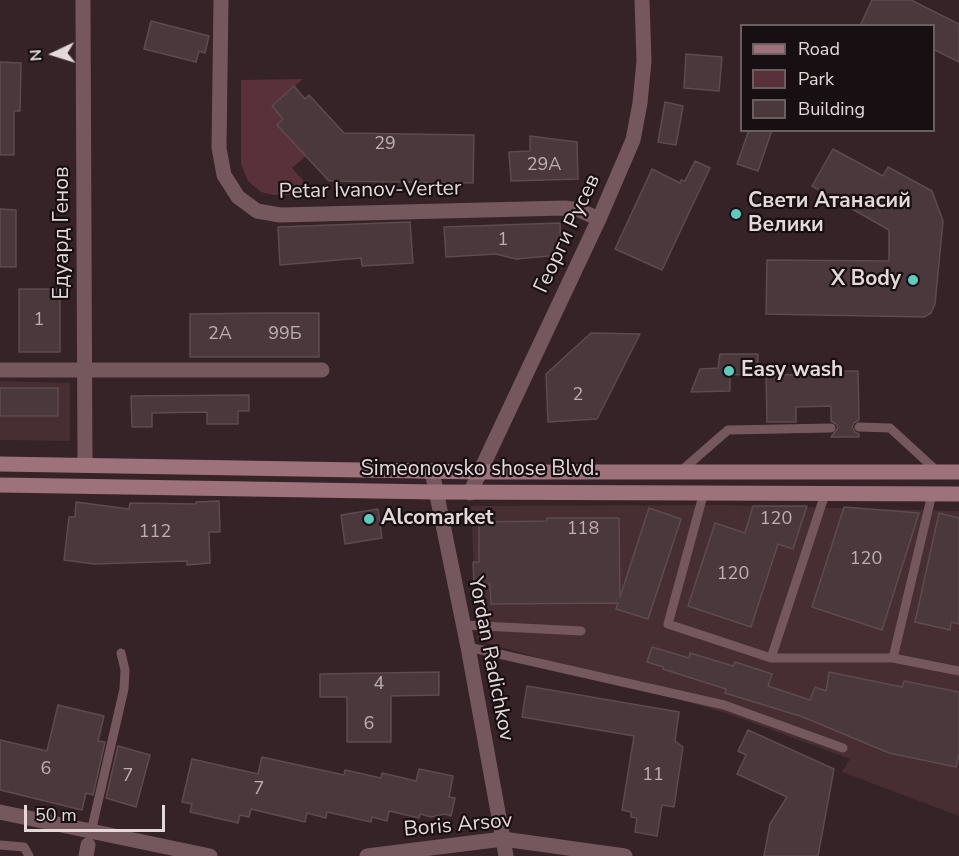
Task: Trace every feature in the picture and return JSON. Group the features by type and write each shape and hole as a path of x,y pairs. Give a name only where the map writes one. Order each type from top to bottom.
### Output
{"main road":[{"name":"Simeonovsko shose Blvd.","path":"0,464 479,472 959,472"},
{"name":"Simeonovsko shose Blvd.","path":"0,485 470,493 704,492 959,495"}],"street":[{"name":"Едуард Генов","path":"83,0 86,465"},
{"name":"Petar Ivanov-Verter","path":"221,0 219,148 224,176 238,197 257,211 280,215 565,208 579,210 599,219"},
{"name":"Георги Русев","path":"470,493 599,219 633,140 640,103 644,61 642,0"},
{"path":"0,370 322,370"},
{"name":"Yordan Radichkov","path":"432,471 468,647 506,856"},
{"path":"0,812 89,844 210,856"},
{"name":"Boris Arsov","path":"367,856 503,839 625,856"}],"lane":[{"path":"859,427 890,429 938,472"},
{"path":"680,472 728,430 831,428"},
{"path":"704,492 668,624 771,658 893,658 959,671"},
{"path":"771,658 825,494"},
{"path":"893,658 932,494"},
{"path":"463,625 581,632"},
{"path":"468,647 724,705 843,748"},
{"path":"89,844 124,689 125,670 121,653"},
{"path":"0,845 24,847 29,856"}],"shaded area":[{"path":"0,381 70,383 70,441 0,440"},
{"path":"721,505 959,511 959,816 842,772 850,759 732,715 477,640 471,506"}],"green space":[{"path":"303,79 272,106 283,119 277,125 306,156 292,168 310,188 310,195 273,195 261,192 248,181 241,164 241,80"}],"building":[{"path":"872,0 911,0 959,24 959,62 935,50 935,24 861,24"},
{"path":"151,21 209,36 205,53 199,51 196,62 144,49"},
{"path":"686,54 722,57 719,91 684,88"},
{"path":"0,62 21,63 20,111 14,111 14,155 0,155"},
{"path":"294,86 305,99 309,95 344,133 474,135 473,183 329,181 277,125 283,119 272,106"},
{"path":"665,102 683,106 676,145 658,142"},
{"path":"748,132 771,132 758,171 737,164"},
{"path":"530,136 577,142 578,179 511,181 509,152 530,151"},
{"path":"833,149 883,176 888,167 932,191 943,221 935,304 931,313 924,317 766,314 767,260 889,261 889,230 812,186"},
{"path":"695,161 710,168 662,270 615,249 652,169 680,183 681,180 685,181"},
{"path":"0,209 16,210 16,267 0,267"},
{"path":"410,222 413,263 362,266 361,258 280,265 278,227"},
{"path":"560,223 561,255 516,259 496,254 446,257 444,227"},
{"path":"19,289 60,289 60,352 19,352"},
{"path":"319,313 319,357 190,357 190,314"},
{"path":"591,333 640,334 597,419 548,422 546,374"},
{"name":"Easy wash","path":"720,354 758,354 758,374 730,375 730,391 691,392 700,369 718,368"},
{"path":"831,371 858,371 859,420 852,427 859,437 831,437 838,428 831,421 831,406 796,407 796,422 767,422 766,374 831,376"},
{"path":"0,388 58,388 58,416 0,416"},
{"path":"249,395 249,411 238,411 238,424 207,424 207,412 152,413 152,427 132,427 131,396"},
{"path":"219,501 220,532 209,532 210,563 187,565 187,561 94,564 64,560 69,517 75,517 76,502 129,509 130,503 196,504 196,502"},
{"path":"753,506 807,506 793,549 778,544 751,627 688,606 715,523 745,533"},
{"path":"844,507 919,513 882,630 812,607"},
{"path":"649,508 681,519 648,619 616,609 618,603 491,604 490,584 474,584 473,562 479,562 479,522 547,521 547,518 619,518 620,597"},
{"path":"378,509 382,538 345,544 341,515"},
{"path":"939,513 959,518 959,624 951,622 950,630 915,622"},
{"path":"652,647 689,658 690,653 733,666 735,662 772,674 768,686 810,700 815,687 826,691 829,672 902,687 904,681 959,692 959,753 956,767 889,753 803,717 725,693 726,689 663,669 663,667 647,662"},
{"path":"439,672 439,695 391,696 391,742 347,742 347,697 320,697 320,674"},
{"path":"527,686 679,712 675,741 683,747 674,807 662,805 657,836 635,832 637,818 631,817 631,812 622,810 634,736 522,717"},
{"path":"58,705 104,716 98,741 105,742 93,795 86,793 82,810 0,790 0,740 47,751"},
{"path":"748,730 834,769 818,856 764,856 770,824 787,797 737,774 746,755 738,751"},
{"path":"118,746 150,755 136,807 106,798"},
{"path":"262,757 344,775 345,770 381,778 382,773 416,781 419,769 453,776 449,797 455,798 451,816 445,814 431,817 420,814 419,818 389,811 387,821 372,817 371,822 327,812 326,818 307,813 305,822 251,809 249,817 240,815 238,823 190,812 192,804 182,802 192,759 258,774"}],"place":[{"name":"Свети Атанасий Велики","path":"736,214"},
{"name":"X Body","path":"913,280"},
{"name":"Easy wash","path":"729,371"},
{"name":"Alcomarket","path":"369,519"}]}
